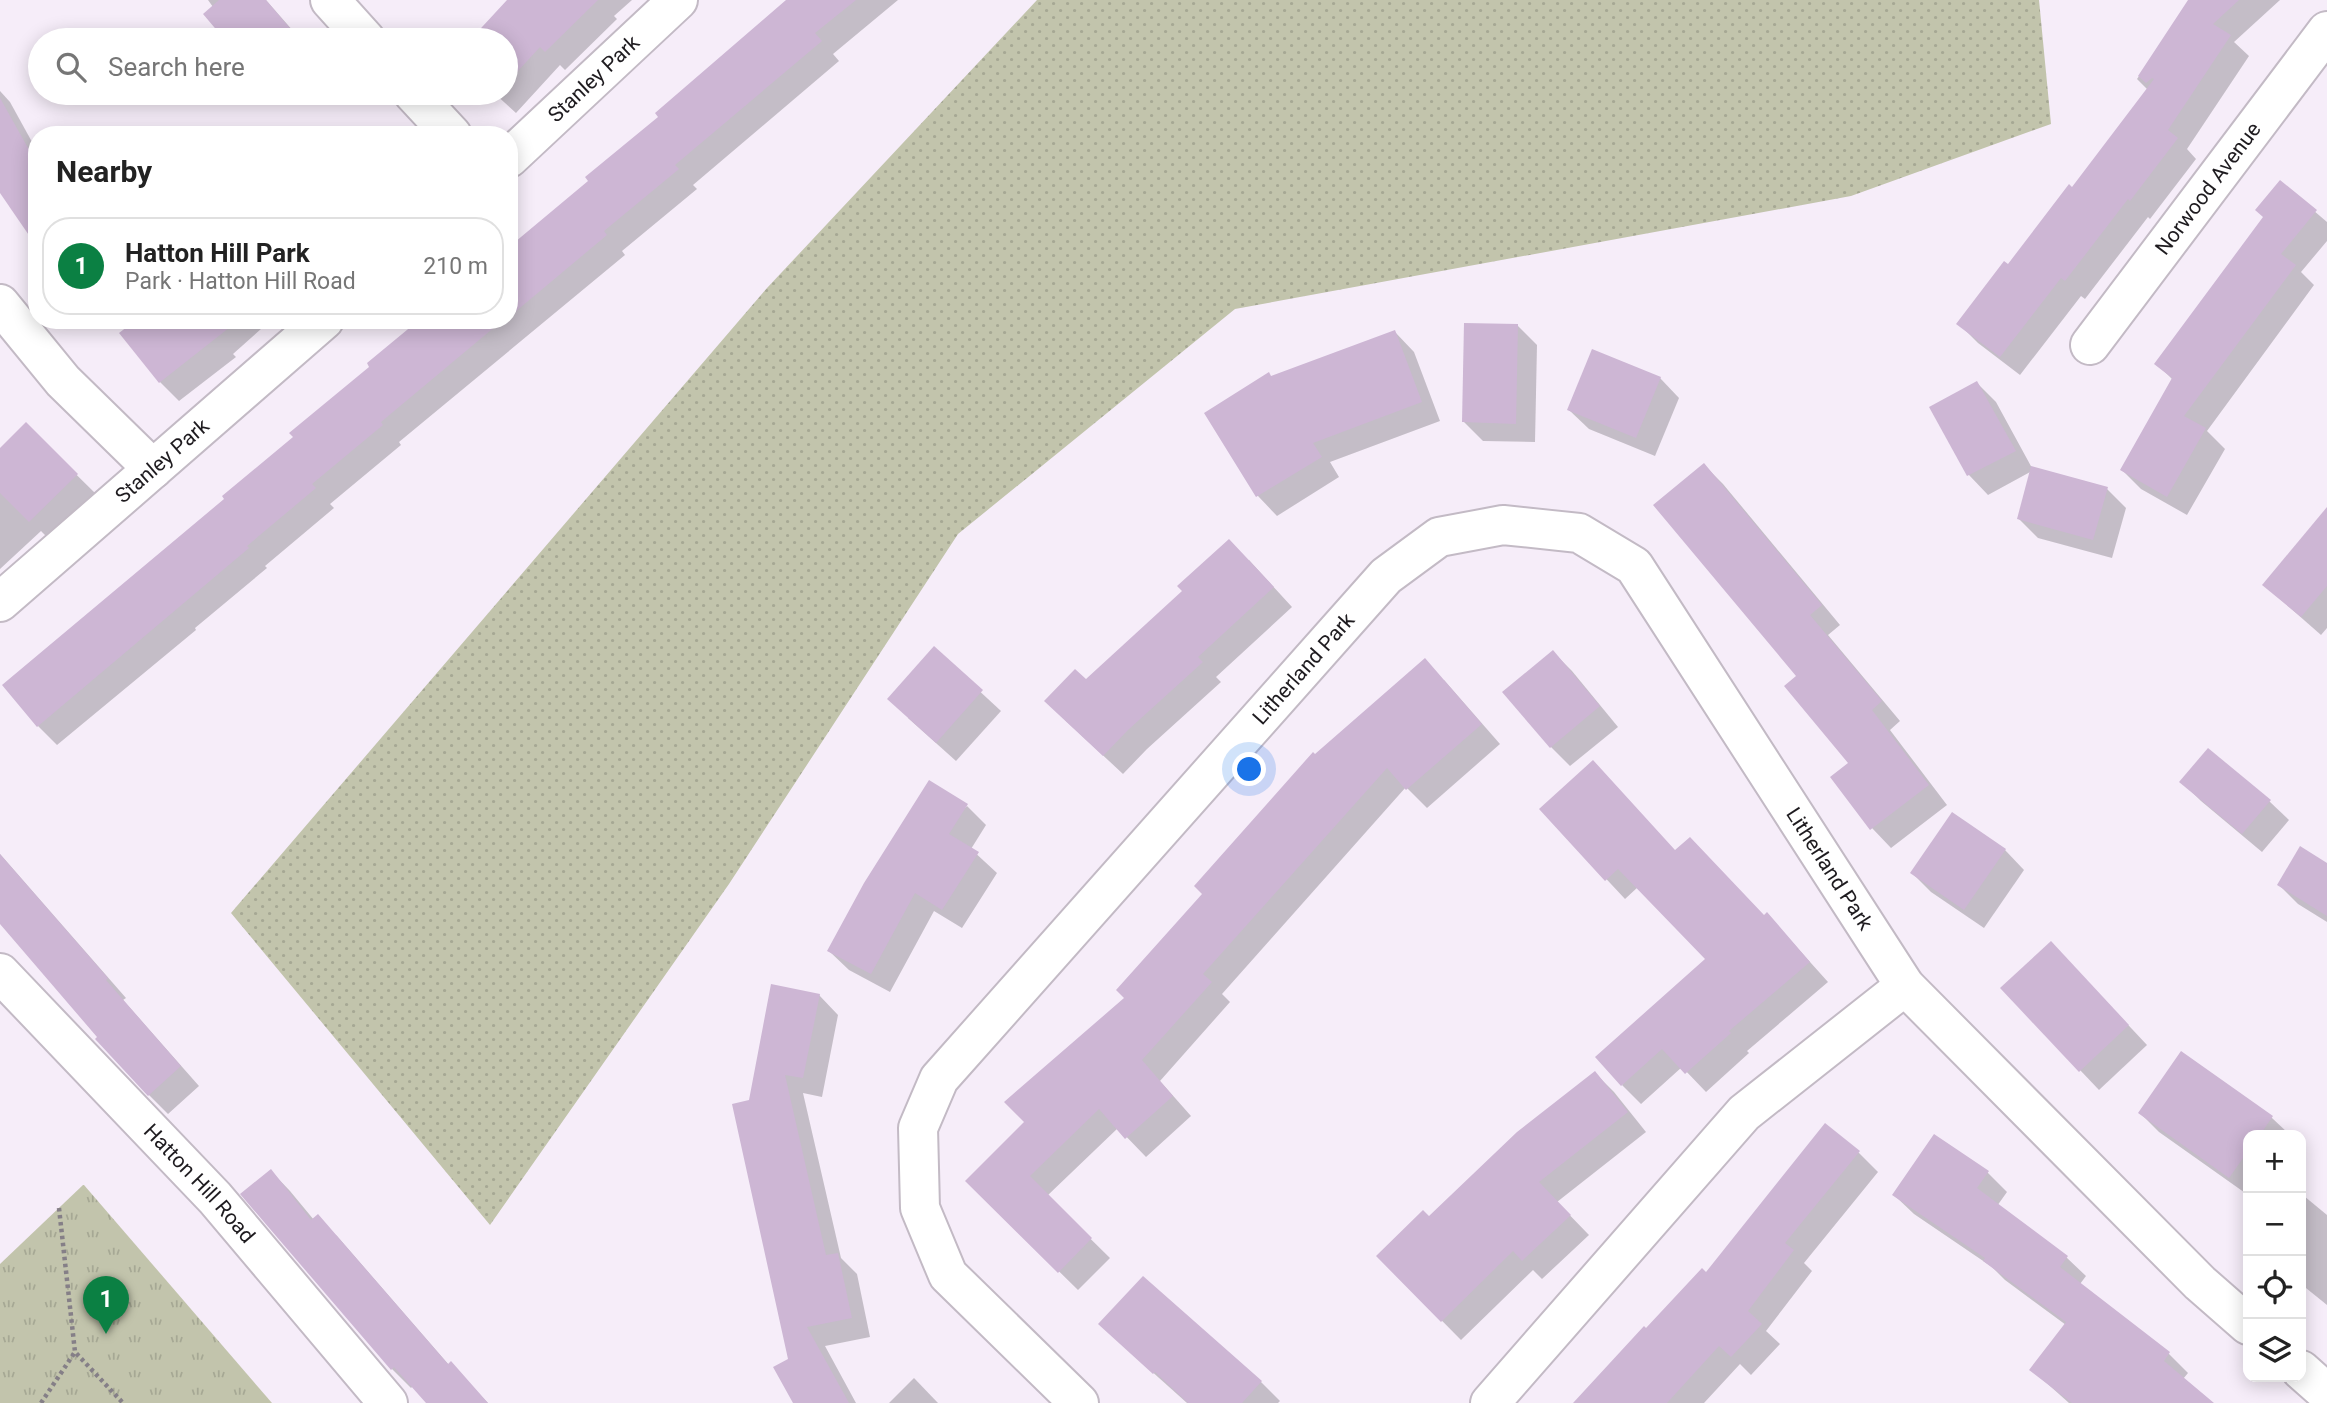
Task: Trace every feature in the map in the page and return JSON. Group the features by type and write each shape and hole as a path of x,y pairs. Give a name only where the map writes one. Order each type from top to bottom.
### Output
{"street":[{"path":"330,0 355,28"},
{"name":"Stanley Park","path":"518,150 678,0"},
{"name":"Norwood Avenue","path":"2090,345 2327,30"},
{"path":"424,105 444,126"},
{"path":"0,304 62,381 153,469"},
{"name":"Stanley Park","path":"0,602 314,329"},
{"name":"Litherland Park","path":"1079,1403 948,1275 920,1208 918,1128 939,1079 1386,576 1439,537 1503,525 1578,533 1634,566 1905,986 2200,1283 2243,1321"},
{"name":"Hatton Hill Road","path":"0,973 215,1198 388,1403"},
{"path":"1489,1403 1744,1113 1905,986"},
{"path":"2306,1374 2327,1393"}],"path":[{"path":"59,1208 75,1352 123,1403"},
{"path":"41,1403 75,1352"}],"green space":[{"path":"1037,0 2039,0 2051,124 1851,196 1235,309 958,534 729,884 490,1225 231,913 767,288"},
{"path":"83,1185 272,1403 0,1403 0,1264"}],"building":[{"path":"219,0 266,0 290,28 215,28 203,14"},
{"path":"507,0 598,0 545,52 540,47 518,71 518,28 481,28"},
{"path":"786,0 856,0 815,33 822,41 675,165 679,169 604,231 607,235 518,309 518,239 588,181 585,177 658,117 655,113"},
{"path":"2188,0 2239,0 2213,24 2231,35 2168,130 2178,138 2065,281 2061,278 2000,357 1956,324 2004,261 2008,264 2069,184 2072,187 2154,79 2146,83 2138,76"},
{"path":"0,98 28,148 28,234 0,193"},
{"path":"2280,180 2317,210 2281,254 2296,265 2184,416 2206,428 2167,497 2120,470 2172,378 2154,364 2263,217 2255,210"},
{"path":"1464,323 1518,324 1516,424 1462,422"},
{"path":"124,329 228,329 159,383 119,333"},
{"path":"408,329 492,329 312,484 316,488 247,546 249,548 37,727 2,685 224,499 222,496 293,437 289,433 369,367 367,363"},
{"path":"1395,330 1422,402 1313,443 1322,457 1256,497 1204,413 1269,372 1271,376"},
{"path":"1592,349 1661,377 1636,438 1567,410"},
{"path":"1977,381 2016,451 1967,476 1929,407"},
{"path":"26,422 78,474 29,522 0,493 0,448"},
{"path":"1704,463 1822,605 1810,615 1882,701 1872,710 1929,785 1870,830 1830,777 1848,763 1784,686 1796,676 1653,505"},
{"path":"2031,466 2108,487 2093,540 2017,519"},
{"path":"2327,507 2327,586 2301,617 2262,585"},
{"path":"1229,539 1274,587 1198,657 1203,662 1103,756 1044,701 1075,669 1086,679 1182,591 1177,586"},
{"path":"934,646 983,690 936,743 887,699"},
{"path":"1553,650 1600,706 1550,748 1502,692"},
{"path":"1425,658 1482,724 1406,790 1387,768 1203,974 1212,982 1142,1060 1173,1096 1125,1139 1099,1109 1030,1176 1092,1238 1058,1273 965,1181 1024,1122 1004,1102 1124,998 1116,990 1202,894 1194,886 1313,752 1315,754"},
{"path":"2208,748 2271,800 2242,834 2179,782"},
{"path":"1593,760 1675,850 1690,837 1764,915 1767,912 1810,962 1729,1031 1731,1033 1685,1074 1662,1049 1621,1086 1595,1057 1705,959 1618,869 1605,881 1539,809"},
{"path":"929,780 968,804 949,834 979,852 942,910 915,893 871,974 827,951 864,883"},
{"path":"1952,812 2006,849 1964,910 1910,873"},
{"path":"2300,846 2327,863 2327,916 2277,885"},
{"path":"0,854 181,1066 148,1096 95,1039 97,1037 0,924"},
{"path":"2051,941 2129,1025 2079,1072 2000,988"},
{"path":"771,984 820,994 803,1078 785,1075 826,1255 838,1253 852,1318 807,1327 849,1403 793,1403 773,1367 788,1359 732,1104 749,1100"},
{"path":"2181,1051 2273,1116 2263,1130 2243,1130 2243,1158 2229,1178 2138,1113"},
{"path":"1595,1071 1628,1112 1539,1182 1571,1215 1522,1261 1513,1251 1441,1322 1376,1256 1423,1210 1429,1216 1517,1132"},
{"path":"1825,1123 1860,1151 1785,1243 1794,1250 1748,1311 1762,1324 1731,1357 1719,1346 1667,1403 1573,1403 1702,1268 1706,1272"},
{"path":"1934,1134 1989,1171 1977,1188 2068,1256 2060,1267 2170,1352 2164,1361 2214,1403 2072,1403 2029,1370 2066,1322 1983,1261 1985,1258 1892,1195"},
{"path":"271,1169 311,1220 318,1214 448,1364 451,1361 488,1403 426,1403 394,1367 391,1370 240,1194"},
{"path":"1143,1276 1262,1381 1242,1403 1188,1403 1098,1324"}],"place":[{"name":"Hatton Hill Park","path":"106,1334"}]}
